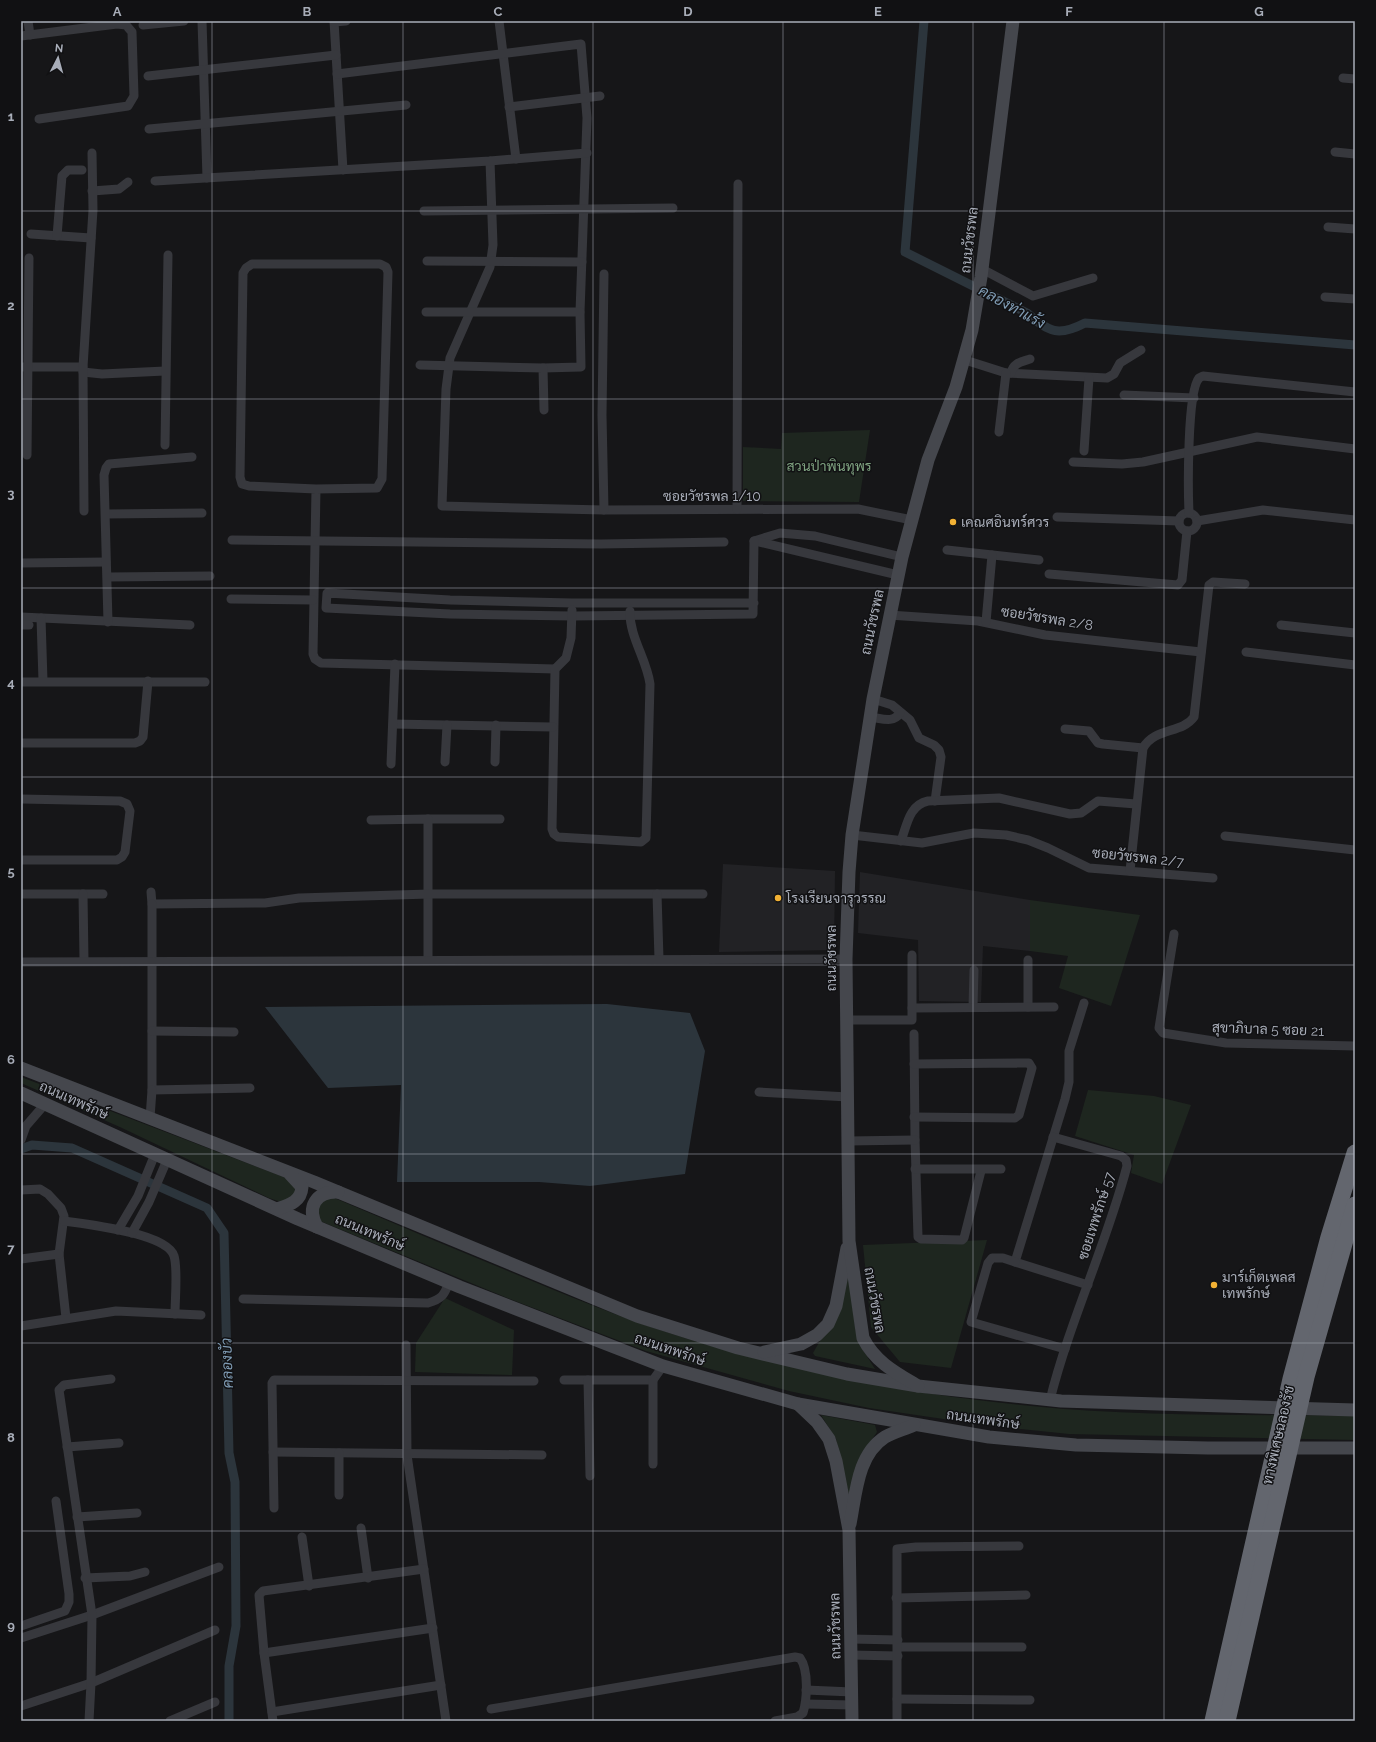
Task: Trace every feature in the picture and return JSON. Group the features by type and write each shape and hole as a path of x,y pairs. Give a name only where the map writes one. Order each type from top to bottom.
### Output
{"highway":[{"name":"ทางพิเศษฉลองรัช","path":"1213,1721 1291,1379 1329,1237 1355,1153"},
{"name":"ทางพิเศษฉลองรัช","path":"1226,1721 1306,1377 1355,1205"}],"main road":[{"name":"ถนนวัชรพล","path":"918,1386 884,1365 869,1350 864,1338 849,1241 846,959 849,872 852,835 873,699 902,557 928,460 965,360 977,303 1013,21"},
{"name":"ถนนเทพรักษ์","path":"21,1068 338,1192 637,1316 738,1348 847,1374 918,1386 1050,1400 1351,1410"},
{"name":"ถนนเทพรักษ์","path":"21,1093 316,1227 449,1283 663,1366 798,1404 989,1438 1076,1445 1208,1448 1340,1448 1355,1450"},
{"path":"277,1209 290,1205 297,1200 302,1193 302,1187 298,1181 288,1172"},
{"path":"316,1227 313,1220 315,1201 320,1195 328,1192 338,1192"},
{"name":"ถนนวัชรพล","path":"760,1353 801,1344 816,1335 828,1324 836,1306 849,1241"},
{"name":"ถนนวัชรพล","path":"798,1404 817,1422 829,1439 836,1461 849,1530 852,1721"},
{"name":"ถนนวัชรพล","path":"849,1530 860,1469 874,1446 886,1436 914,1425"}],"street":[{"path":"28,21 25,35 116,24 126,25 132,32 134,96 128,106 39,119"},
{"path":"143,25 184,21"},
{"path":"202,21 207,178"},
{"path":"343,170 334,22 346,21"},
{"path":"499,21 516,159"},
{"path":"337,74 581,44 588,118 580,312 581,367 543,368 420,365"},
{"path":"148,76 336,55"},
{"path":"1343,78 1355,79"},
{"path":"509,107 600,96"},
{"path":"149,129 406,105"},
{"path":"1335,152 1355,154"},
{"path":"84,511 83,370 91,238 92,153"},
{"path":"155,181 490,161 587,153"},
{"path":"449,366 452,352 490,261 493,245 490,161"},
{"path":"57,236 62,176 68,170 82,170"},
{"path":"92,191 119,189 128,182"},
{"path":"736,509 738,184"},
{"path":"424,211 673,208"},
{"path":"1328,227 1355,229"},
{"path":"31,234 91,238"},
{"path":"165,445 168,255"},
{"path":"26,455 24,367 29,258"},
{"path":"427,262 582,262"},
{"path":"252,264 380,264 386,267 388,272 380,484 377,488 316,489 249,486 242,484 240,477 244,273 246,268 252,264"},
{"path":"982,273 1033,296 1093,278"},
{"path":"604,274 602,415 604,510"},
{"path":"1325,297 1355,299"},
{"path":"426,312 469,314 580,312"},
{"path":"965,360 1008,373 1045,373 1089,378 1107,378 1114,374 1120,363 1141,350"},
{"path":"999,432 1008,373 1015,365 1030,359"},
{"name":"ซอยวัชรพล 1/10","path":"449,366 446,389 442,506 604,510 858,509 912,520"},
{"path":"24,367 83,370 102,374 165,370"},
{"path":"543,368 544,410"},
{"path":"1189,513 1188,453 1197,380 1203,376 1355,392"},
{"path":"1084,451 1089,378"},
{"path":"1124,395 1194,398"},
{"path":"1073,462 1122,464 1143,462 1258,437 1355,449"},
{"path":"108,622 108,577 106,562 104,475 106,468 109,464 192,457"},
{"path":"316,489 313,600 313,654 315,659 321,663 555,669"},
{"path":"1197,521 1263,510 1355,520"},
{"path":"106,514 202,513"},
{"path":"1189,513 1195,516 1197,521 1194,529 1187,531 1181,528 1179,521 1182,515 1189,513"},
{"path":"1057,517 1179,521"},
{"path":"1049,574 1178,585 1182,580 1187,531"},
{"path":"754,541 780,533 815,536 902,557"},
{"path":"232,540 593,544 724,542"},
{"path":"754,541 898,576"},
{"path":"754,541 754,603 753,614 572,616 450,614 326,608 327,593 450,600 572,603 754,603"},
{"path":"947,550 1039,560"},
{"path":"986,622 992,555"},
{"path":"21,563 106,562"},
{"path":"108,577 210,576"},
{"path":"1130,871 1143,748 1154,736 1186,724 1194,717 1209,585 1213,582 1245,584"},
{"path":"231,599 313,600"},
{"path":"450,600 450,614"},
{"path":"572,603 571,638 566,658 555,669 552,829 554,834 558,837 641,842 646,838 650,684 647,669 635,640 630,615 630,602"},
{"name":"ซอยวัชรพล 2/8","path":"889,615 986,622 1045,634 1201,652"},
{"path":"21,617 190,625"},
{"path":"41,618 43,681"},
{"path":"1281,625 1355,633"},
{"path":"1246,652 1355,665"},
{"path":"391,764 395,664"},
{"path":"21,743 135,743 140,741 143,737 148,681"},
{"path":"21,682 205,682"},
{"path":"873,699 889,703 914,724 919,738 934,745 940,752 941,757 935,801"},
{"path":"870,717 892,720 897,717 900,712"},
{"path":"393,724 553,726"},
{"path":"445,762 447,724"},
{"path":"495,762 496,726"},
{"path":"1066,728 1089,731 1098,742 1103,744 1143,748"},
{"path":"901,841 914,809 924,802 999,798 1070,814 1081,812 1098,801 1136,804"},
{"path":"21,799 120,801 127,804 130,811 125,852 122,857 117,860 21,860"},
{"path":"428,818 428,960"},
{"path":"371,820 428,818 500,819"},
{"name":"ซอยวัชรพล 2/7","path":"852,835 922,844 974,833 1006,835 1028,840 1089,868 1213,878"},
{"path":"1225,836 1355,850"},
{"path":"150,1118 152,1090 153,961 151,892"},
{"path":"21,894 103,894"},
{"path":"83,894 84,961"},
{"path":"152,904 257,903 299,898 429,894 703,894"},
{"path":"657,894 658,959"},
{"name":"สุขาภิบาล 5 ซอย 21","path":"1174,934 1160,1028 1162,1033 1226,1044 1355,1046"},
{"path":"847,1020 912,1020 912,955"},
{"path":"21,962 846,959"},
{"path":"1028,960 1028,1007"},
{"path":"973,1007 974,970"},
{"path":"1015,1262 1069,1082 1069,1051 1084,1002"},
{"path":"912,1008 1054,1007"},
{"path":"152,1031 234,1032"},
{"path":"914,1034 916,1234 921,1239 962,1240 964,1238 981,1170"},
{"path":"914,1064 1029,1063 1032,1068 1019,1115 1015,1118 914,1117"},
{"path":"152,1090 250,1088"},
{"path":"760,1092 848,1097"},
{"path":"21,1140 26,1126 45,1104"},
{"name":"ซอยเทพรักษ์ 57","path":"1050,1400 1065,1349 1088,1285 1127,1166 1126,1160 1053,1137"},
{"path":"848,1141 914,1140"},
{"path":"118,1230 138,1196 155,1154"},
{"path":"132,1233 149,1202 168,1160"},
{"path":"915,1169 1001,1169"},
{"path":"21,1190 40,1189 48,1194 61,1208 64,1216 59,1254 66,1318"},
{"path":"64,1221 132,1233 168,1246 175,1259 175,1314"},
{"path":"21,1259 59,1254"},
{"path":"1065,1349 971,1322 988,1263 992,1258 1003,1258 1088,1285"},
{"path":"243,1299 428,1303 439,1300 449,1283"},
{"path":"21,1326 116,1311 201,1315"},
{"path":"406,1345 405,1380 407,1455 446,1721"},
{"path":"652,1464 653,1380 663,1366"},
{"path":"89,1721 92,1615 85,1578 59,1390 61,1386 111,1379"},
{"path":"274,1508 272,1383 274,1380 534,1381"},
{"path":"564,1380 653,1380"},
{"path":"588,1380 590,1476"},
{"path":"67,1447 118,1443"},
{"path":"273,1452 407,1455 542,1455"},
{"path":"339,1453 339,1495"},
{"path":"21,1626 65,1611 68,1607 69,1594 56,1501"},
{"path":"77,1517 137,1513"},
{"path":"361,1528 368,1578"},
{"path":"302,1537 309,1586"},
{"path":"897,1721 898,1648 896,1551 899,1548 1019,1546"},
{"path":"21,1638 92,1615 219,1567"},
{"path":"424,1568 368,1578 263,1591 259,1595 264,1653 273,1716 441,1685"},
{"path":"85,1578 130,1576 145,1572"},
{"path":"896,1598 1026,1595"},
{"path":"264,1653 433,1628"},
{"path":"21,1706 91,1683 215,1630"},
{"path":"851,1640 898,1648"},
{"path":"851,1655 898,1648 1022,1647"},
{"path":"491,1709 795,1657 800,1658 804,1666 806,1690 806,1704 803,1713 800,1716 775,1721"},
{"path":"806,1690 852,1699"},
{"path":"897,1698 1030,1700"},
{"path":"806,1704 852,1699"},
{"path":"170,1721 215,1702"}],"shaded area":[{"name":"โรงเรียนจารุวรรณ","path":"723,864 835,871 834,950 719,952"},
{"path":"860,872 1030,900 1030,951 983,946 981,1002 919,1001 918,940 858,933"},
{"path":"607,1004 690,1013 705,1051 685,1174 590,1186 539,1182 397,1182 401,1085 328,1088 265,1007"}],"green space":[{"name":"สวนป่าพินทุพร","path":"870,430 859,502 743,501 743,447 781,449 782,433"},
{"path":"1030,900 1140,915 1111,1006 1059,988 1068,956 1030,951"},
{"path":"21,1077 289,1179 297,1192 294,1196 281,1202 269,1198 122,1128 21,1083"},
{"path":"1088,1090 1154,1096 1191,1105 1162,1184 1131,1173 1134,1155 1075,1136"},
{"path":"332,1197 442,1244 595,1306 682,1337 768,1361 899,1389 943,1396 1071,1410 1193,1414 1355,1416 1355,1440 1069,1434 984,1425 869,1408 789,1391 646,1351 510,1299 320,1221 316,1208 320,1201"},
{"path":"987,1240 951,1368 900,1362 871,1327 863,1245"},
{"path":"847,1275 849,1277 856,1333 863,1350 875,1369 815,1356 813,1353 821,1339"},
{"path":"445,1298 514,1330 512,1375 415,1372 416,1343"},
{"path":"821,1415 875,1425 877,1432 861,1455 849,1496 836,1439"}],"waterway":[{"name":"คลองท่าแร้ง","path":"924,21 905,252 1027,313 1042,325 1054,330 1068,330 1085,323 1355,345"},
{"name":"คลองบัว","path":"21,1149 32,1145 72,1148 207,1208 224,1233 229,1453 235,1482 236,1626 229,1666 229,1721"}],"place":[{"name":"เคณศอินทร์ศวร","path":"953,522"},
{"name":"โรงเรียนจารุวรรณ","path":"778,898"},
{"name":"มาร์เก็ตเพลส เทพรักษ์","path":"1214,1285"}]}
